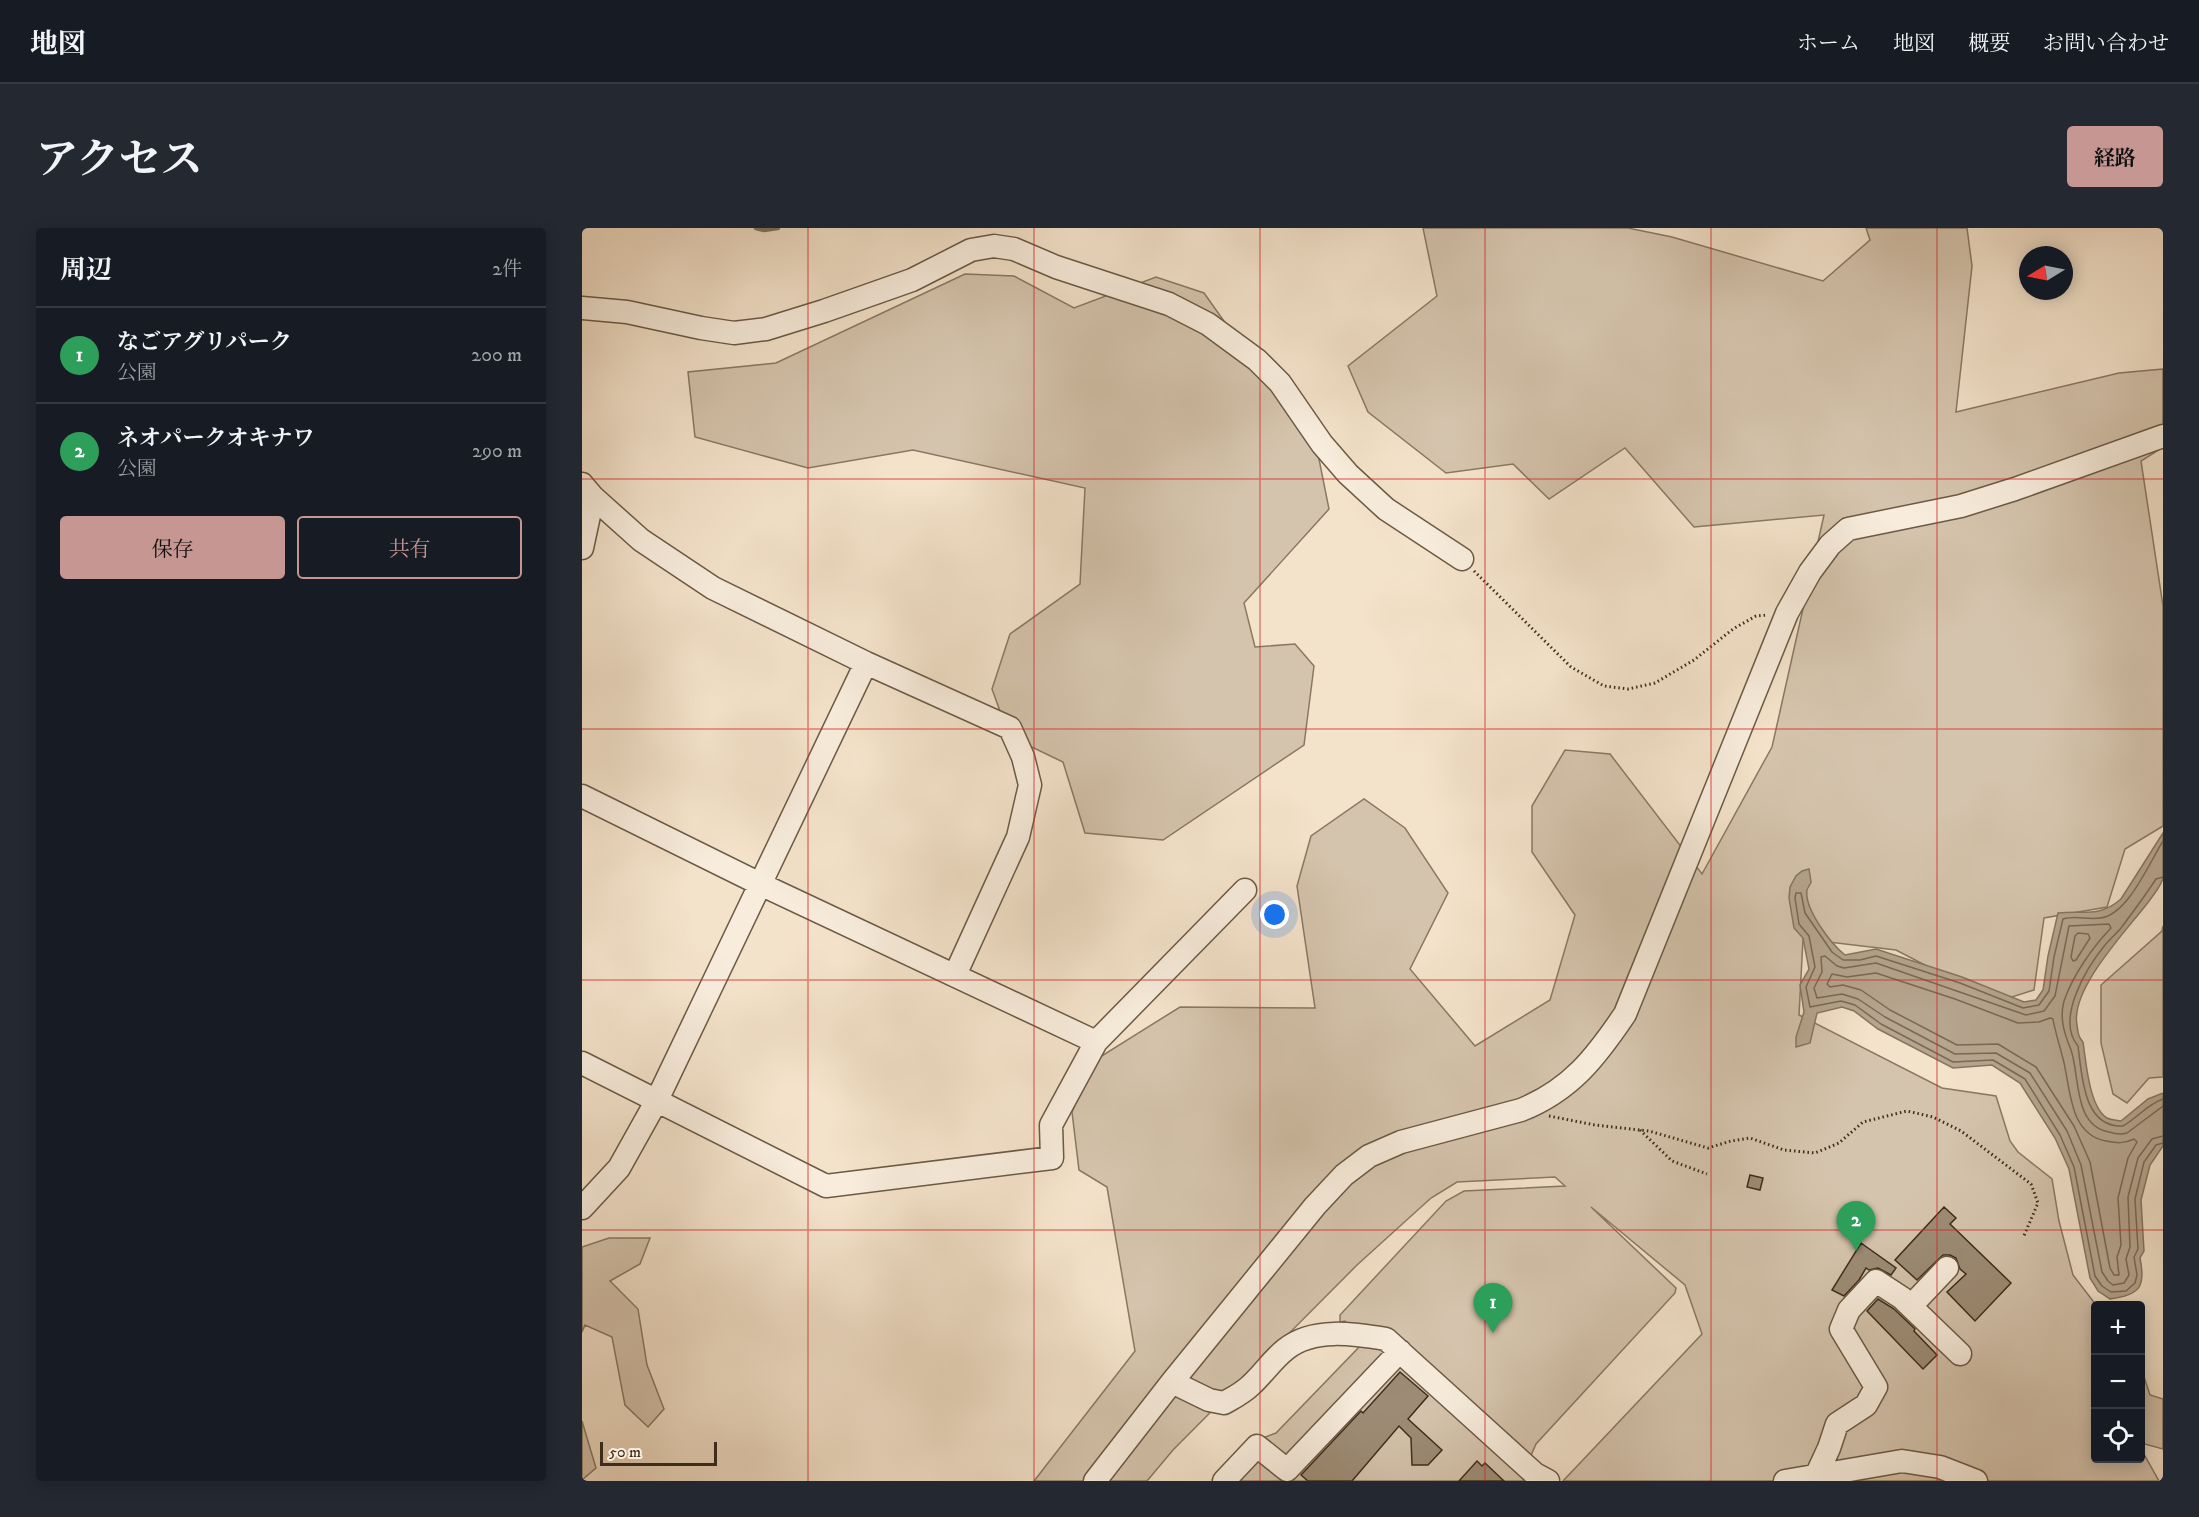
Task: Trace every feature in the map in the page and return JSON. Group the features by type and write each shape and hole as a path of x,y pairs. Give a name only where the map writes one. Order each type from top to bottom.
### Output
{"street":[{"path":"582,308 627,312 735,333 766,329 912,280 971,250 994,246 1014,249 1056,267 1169,304 1208,324 1257,360 1280,383 1322,444 1348,474 1378,502 1462,559"},
{"path":"1095,1481 1315,1206 1352,1169 1369,1156 1401,1142 1521,1110 1538,1103 1558,1092 1581,1072 1604,1045 1625,1014 1787,613 1810,572 1830,544 1848,529 1961,506 2163,436"},
{"path":"582,548 587,490"},
{"path":"587,490 641,540 712,588 866,663 1010,728 1023,757 1030,785 1018,837 954,975"},
{"path":"582,1208 619,1168 657,1100 866,663"},
{"path":"582,796 760,884 1096,1042"},
{"path":"582,1063 826,1186 1052,1158 1051,1125 1096,1042 1245,890"},
{"path":"1911,1306 1947,1268"},
{"path":"1816,1476 1837,1424 1866,1405 1876,1388 1841,1329 1849,1310 1876,1281 1902,1298 1960,1354"},
{"path":"1172,1382 1209,1400 1224,1403 1249,1388 1287,1348 1307,1338 1332,1334 1357,1334 1386,1339 1520,1471 1535,1474 1548,1481"},
{"path":"1224,1481 1257,1446 1287,1470 1400,1351"},
{"path":"1785,1481 1902,1461 1940,1467 1976,1481"},
{"path":"1916,1481 1940,1467"}],"path":[{"path":"1462,559 1571,667 1604,686 1628,689 1655,683 1694,660 1733,629 1756,616 1787,613"},
{"path":"1521,1110 1595,1125 1638,1129 1708,1148 1750,1138 1784,1150 1815,1153 1839,1143 1863,1122 1906,1111 1934,1117 1961,1131 2031,1184 2038,1203 2024,1238"},
{"path":"1638,1129 1672,1161 1707,1174"}],"shaded area":[{"path":"1423,228 1628,228 1672,237 1823,281 1870,240 1866,228 1967,228 1972,266 1956,412 2119,373 2163,369 2163,447 2141,461 2163,606 2163,826 2125,849 2107,907 2044,918 2034,990 1996,1002 1896,950 1803,939 1799,1015 1942,1088 1996,1096 2010,1141 2018,1152 2052,1179 2059,1221 2073,1275 2093,1301 2091,1301 2091,1463 2145,1463 2145,1456 2159,1481 1563,1481 1702,1334 1685,1285 1591,1207 1676,1288 1675,1293 1536,1444 1523,1481 1218,1481 1255,1441 1276,1433 1361,1345 1351,1344 1345,1321 1340,1322 1340,1315 1446,1201 1464,1191 1565,1186 1555,1177 1457,1182 1431,1198 1357,1265 1173,1450 1147,1481 1034,1481 1135,1351 1107,1187 1079,1170 1072,1112 1092,1062 1180,1007 1315,1008 1297,886 1311,836 1364,799 1405,828 1448,893 1410,969 1475,1046 1550,1000 1575,915 1532,852 1532,806 1565,750 1610,754 1702,874 1772,747 1824,515 1694,527 1625,448 1549,499 1513,464 1446,473 1368,412 1348,366 1437,296"},
{"path":"965,274 1014,276 1074,308 1156,277 1204,293 1318,454 1329,509 1244,603 1255,647 1295,644 1314,666 1304,745 1163,840 1085,833 1063,762 1009,736 992,689 1010,634 1080,584 1085,488 913,450 808,468 695,437 688,372 776,363"},
{"path":"2163,926 2163,1077 2149,1078 2127,1103 2113,1094 2101,1043 2101,985 2162,931"},
{"path":"609,1238 650,1238 640,1264 610,1281 638,1309 647,1365 664,1409 648,1427 625,1405 612,1337 585,1325 582,1332 582,1247"},
{"path":"2145,1380 2150,1395 2163,1399 2163,1449 2145,1444"},
{"path":"582,1421 596,1468 582,1480"}],"water":[{"path":"2163,833 2163,878 2160,885 2101,962 2082,995 2077,1011 2078,1032 2083,1042 2092,1094 2101,1112 2107,1118 2121,1121 2148,1099 2163,1093 2163,1146 2150,1165 2141,1200 2144,1251 2140,1258 2141,1283 2134,1292 2110,1299 2098,1291 2090,1278 2069,1169 2055,1138 2020,1083 1992,1065 1953,1068 1878,1029 1854,1011 1842,1007 1817,1013 1810,1043 1796,1047 1796,1037 1804,1012 1800,985 1809,969 1803,938 1794,928 1789,898 1790,887 1796,876 1809,869 1811,882 1807,890 1807,898 1810,907 1826,935 1845,955 1876,949 1962,977 2024,1002 2036,1000 2043,990 2058,913 2098,911 2106,909 2121,899"}],"building":[{"path":"1750,1175 1763,1178 1760,1190 1747,1187"},
{"path":"1944,1207 1956,1218 1950,1224 2011,1283 1975,1321 1947,1292 1966,1274 1960,1269 1956,1258 1943,1255 1917,1280 1895,1260"},
{"path":"1861,1243 1896,1268 1891,1275 1878,1268 1869,1270 1866,1268 1859,1280 1844,1296 1832,1290"},
{"path":"1878,1299 1894,1309 1937,1355 1923,1369 1867,1311"},
{"path":"1400,1372 1428,1396 1408,1419 1442,1450 1428,1465 1412,1465 1411,1438 1399,1426 1352,1481 1308,1481 1301,1475 1361,1411 1363,1413"},
{"path":"1477,1461 1482,1466 1485,1463 1504,1481 1459,1481"}],"waterway":[{"path":"756,228 764,230 778,228"}],"place":[{"name":"ネオパークオキナワ","path":"1856,1251"},
{"name":"なごアグリパーク","path":"1493,1333"}]}
